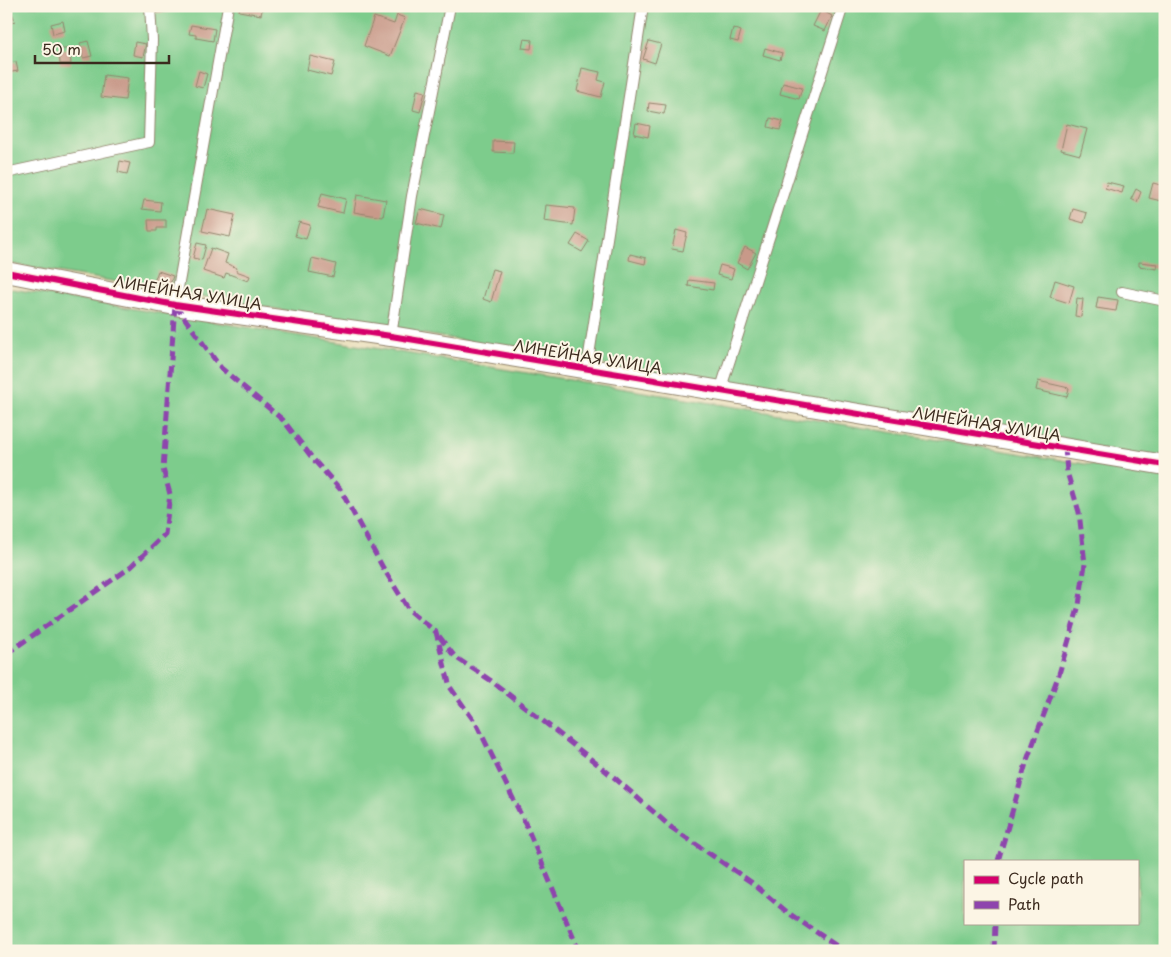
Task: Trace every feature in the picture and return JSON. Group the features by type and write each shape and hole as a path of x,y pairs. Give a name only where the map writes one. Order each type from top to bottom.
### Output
{"street":[{"name":"ЛИНЕЙНАЯ УЛИЦА","path":"6,272 175,305 391,336 1165,465"}],"lane":[{"path":"6,173 149,142 152,40 150,6"},
{"path":"175,305 228,6"},
{"path":"391,336 410,204 450,6"},
{"path":"587,368 642,6"},
{"path":"720,391 843,6"},
{"path":"1122,292 1165,301"}],"green space":[{"path":"6,6 1165,6 1165,460 6,263"},
{"path":"6,288 1165,477 1165,951 6,951"}],"building":[{"path":"155,6 196,6 196,8 156,13"},
{"path":"240,6 263,6 261,15 239,11"},
{"path":"10,8 15,21 6,24 6,9"},
{"path":"821,10 832,16 825,31 813,26"},
{"path":"397,15 405,18 390,56 364,46 374,17 394,24"},
{"path":"63,21 65,31 53,34 51,24"},
{"path":"191,25 215,29 213,41 196,38 196,35 189,34"},
{"path":"733,28 741,31 738,42 730,40"},
{"path":"524,39 532,40 531,49 522,48"},
{"path":"88,41 92,56 83,58 80,43"},
{"path":"649,41 661,44 655,63 643,59"},
{"path":"135,42 146,44 143,57 133,55"},
{"path":"765,48 782,53 780,60 763,55"},
{"path":"59,49 70,49 71,64 60,64"},
{"path":"310,56 335,62 331,76 307,70"},
{"path":"16,62 18,71 6,73 6,63"},
{"path":"582,68 600,72 598,80 605,82 601,97 577,91"},
{"path":"199,71 207,74 203,88 195,86"},
{"path":"104,75 128,78 125,100 101,97"},
{"path":"783,83 802,88 799,99 780,94"},
{"path":"417,90 425,92 420,112 413,110"},
{"path":"649,103 666,105 664,114 648,111"},
{"path":"770,118 783,121 780,130 768,127"},
{"path":"636,123 650,126 648,137 634,134"},
{"path":"1067,124 1087,129 1080,155 1061,150"},
{"path":"493,141 514,142 513,153 493,152"},
{"path":"120,161 130,163 127,174 118,172"},
{"path":"1107,182 1124,186 1122,193 1105,188"},
{"path":"1153,183 1165,186 1165,202 1149,198"},
{"path":"1136,189 1141,192 1137,202 1131,199"},
{"path":"322,193 346,199 343,213 318,207"},
{"path":"357,195 386,200 383,217 354,212"},
{"path":"144,200 161,202 160,211 142,209"},
{"path":"546,205 575,208 573,225 544,221"},
{"path":"207,209 235,215 230,237 202,231"},
{"path":"420,209 444,215 441,229 416,223"},
{"path":"1073,209 1087,213 1084,223 1070,219"},
{"path":"148,220 166,220 166,228 157,228 157,231 149,231"},
{"path":"299,222 310,225 306,239 295,236"},
{"path":"676,230 687,233 683,251 672,249"},
{"path":"577,234 589,241 582,252 570,245"},
{"path":"197,243 206,245 202,260 193,258"},
{"path":"745,247 756,253 747,269 737,263"},
{"path":"211,248 228,254 225,263 237,268 236,271 250,276 248,281 226,273 224,278 203,271"},
{"path":"630,254 646,258 645,264 629,260"},
{"path":"312,258 336,264 333,277 309,272"},
{"path":"1139,262 1158,264 1157,269 1139,266"},
{"path":"720,265 734,269 731,279 717,275"},
{"path":"492,269 500,271 491,302 483,299"},
{"path":"158,271 173,276 169,287 154,282"},
{"path":"689,280 714,283 713,290 688,286"},
{"path":"1055,280 1074,286 1069,303 1050,297"},
{"path":"1098,297 1118,300 1116,311 1096,308"},
{"path":"1077,298 1083,299 1081,317 1075,316"},
{"path":"1038,381 1069,388 1067,397 1036,390"}],"marked path":[{"path":"175,305 221,368 283,420 313,459 340,489 382,566 409,610 436,632 450,687 477,725 526,825 579,951"},
{"path":"6,654 131,567 165,534 170,494 163,469 175,305"},
{"path":"998,860 1027,760 1059,674 1079,605 1085,564 1079,512 1067,472 1065,448"},
{"path":"439,636 455,657 490,680 543,721 616,779 672,828 751,882 787,912 844,951"},
{"path":"994,951 995,924"}],"cycle path":[{"path":"6,272 175,305 391,336 1165,465"}]}
